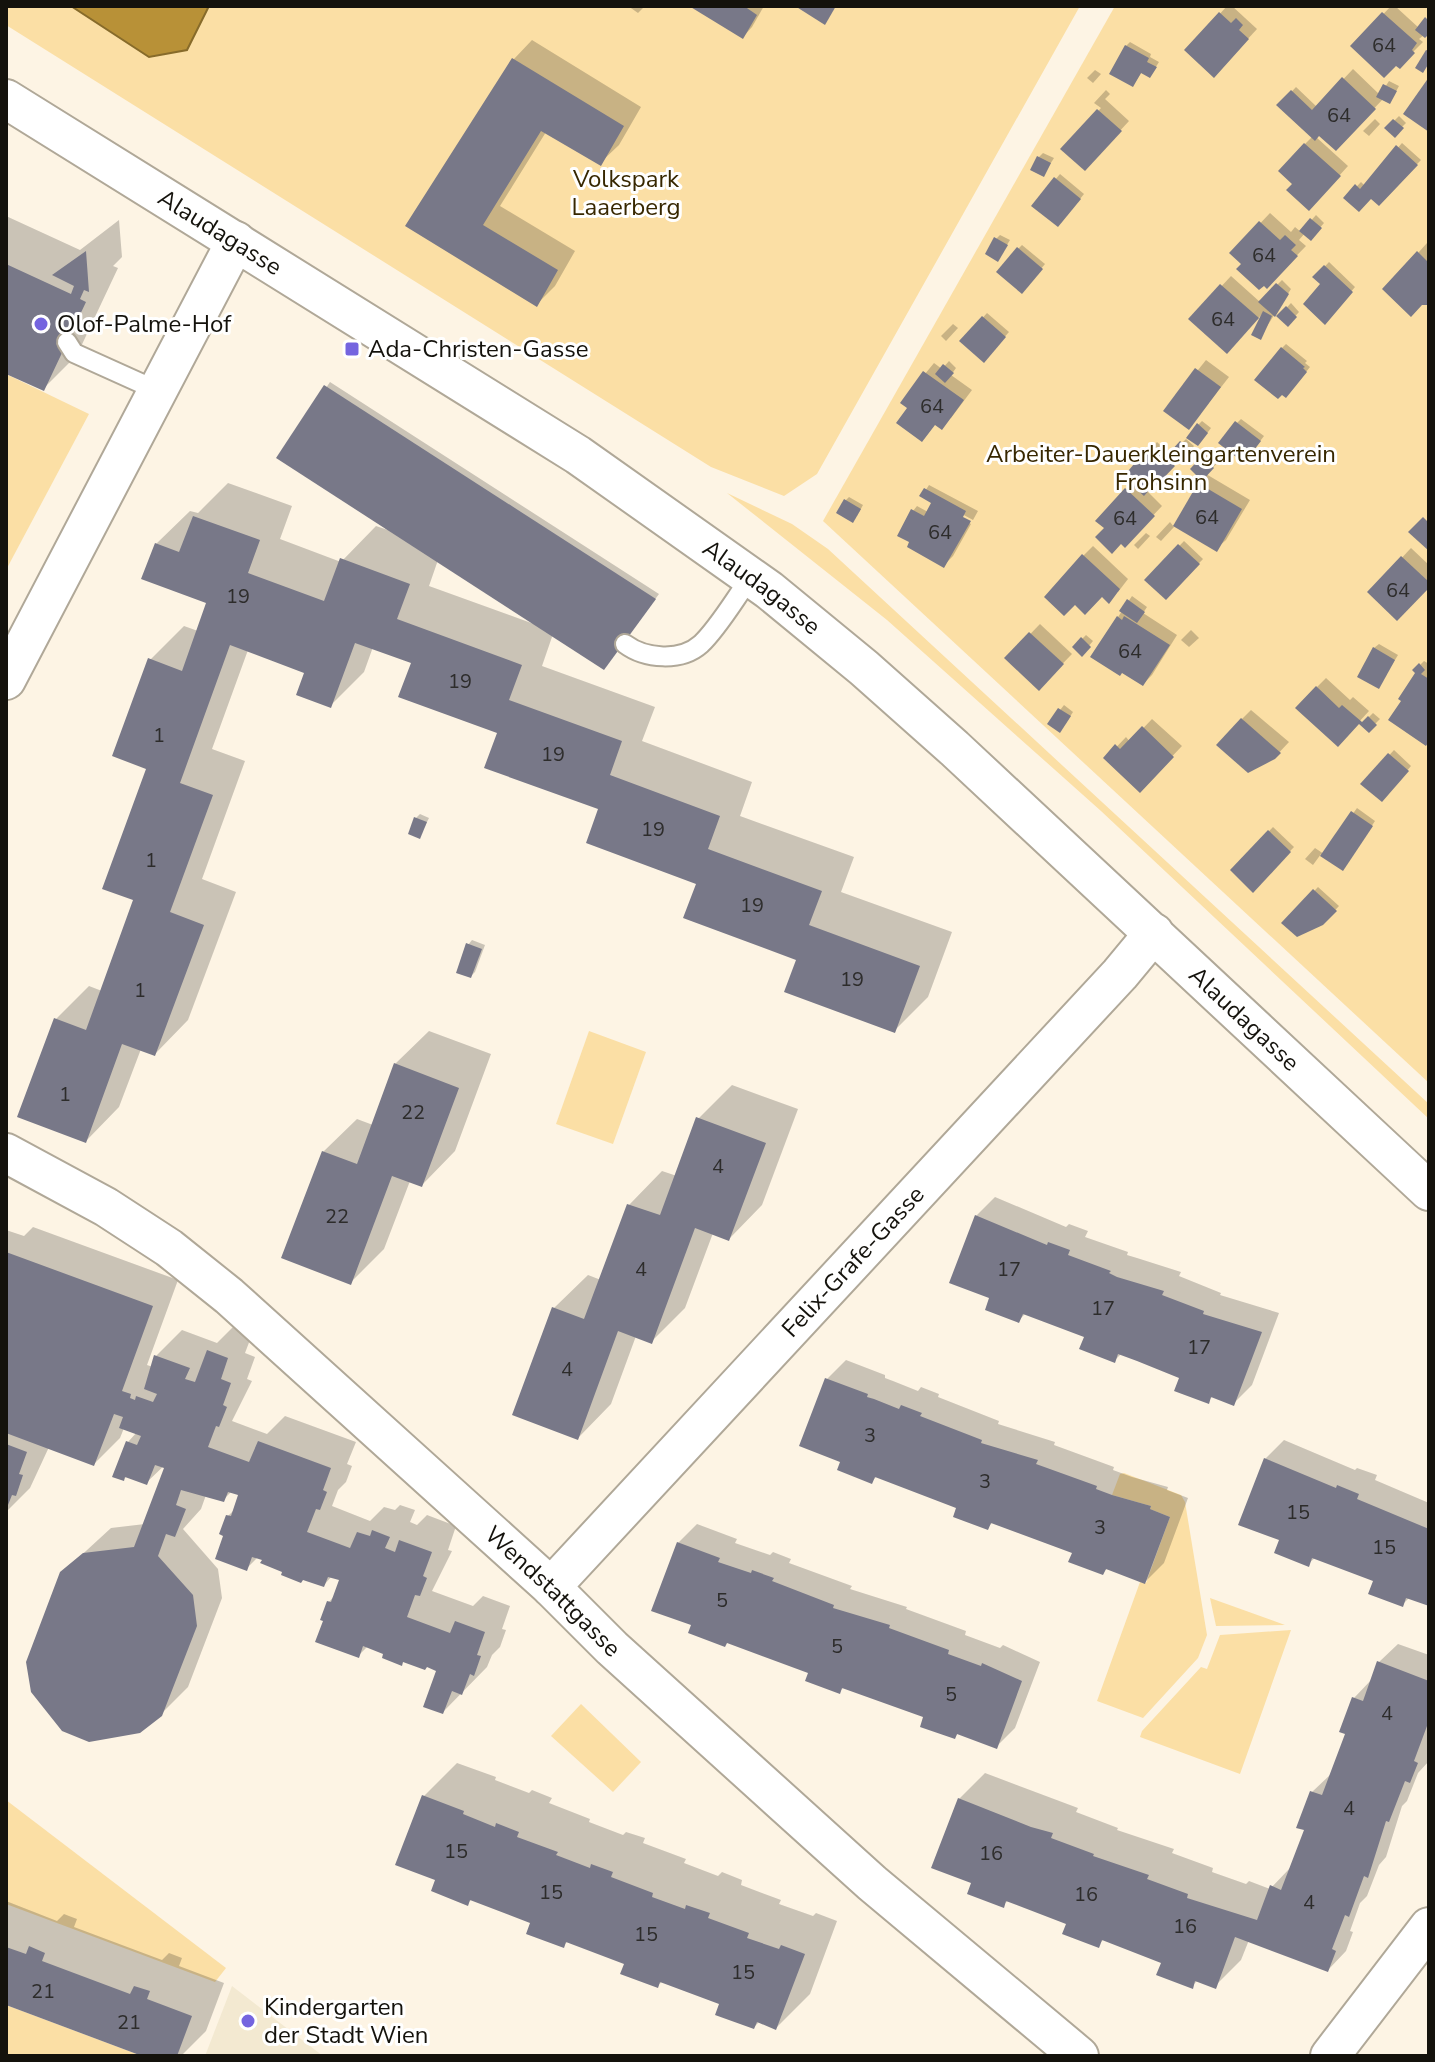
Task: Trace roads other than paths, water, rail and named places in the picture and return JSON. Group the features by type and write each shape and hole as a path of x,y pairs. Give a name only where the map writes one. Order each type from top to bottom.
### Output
{"street":[{"name":"Alaudagasse","path":"6,99 578,455 751,577 909,708 1429,1191"},
{"path":"6,680 236,241"},
{"name":"Felix-Grafe-Gasse","path":"551,1587 1120,974 1154,933"},
{"name":"Wendstattgasse","path":"6,1153 106,1207 169,1248 205,1277 551,1587 612,1648 872,1883 1079,2056"},
{"path":"1330,2056 1429,1927"}],"lane":[{"path":"67,351 156,390"},
{"path":"625,644 638,653 667,658 700,645 751,577"}],"place":[{"name":"Olof-Palme-Hof","path":"41,324"},
{"name":"Ada-Christen-Gasse","path":"352,349"},
{"name":"Kindergarten der Stadt Wien","path":"248,2021"}],"park label":[{"name":"Volkspark Laaerberg","path":"626,193"},
{"name":"Arbeiter-Dauerkleingartenverein Frohsinn","path":"1161,468"}]}
